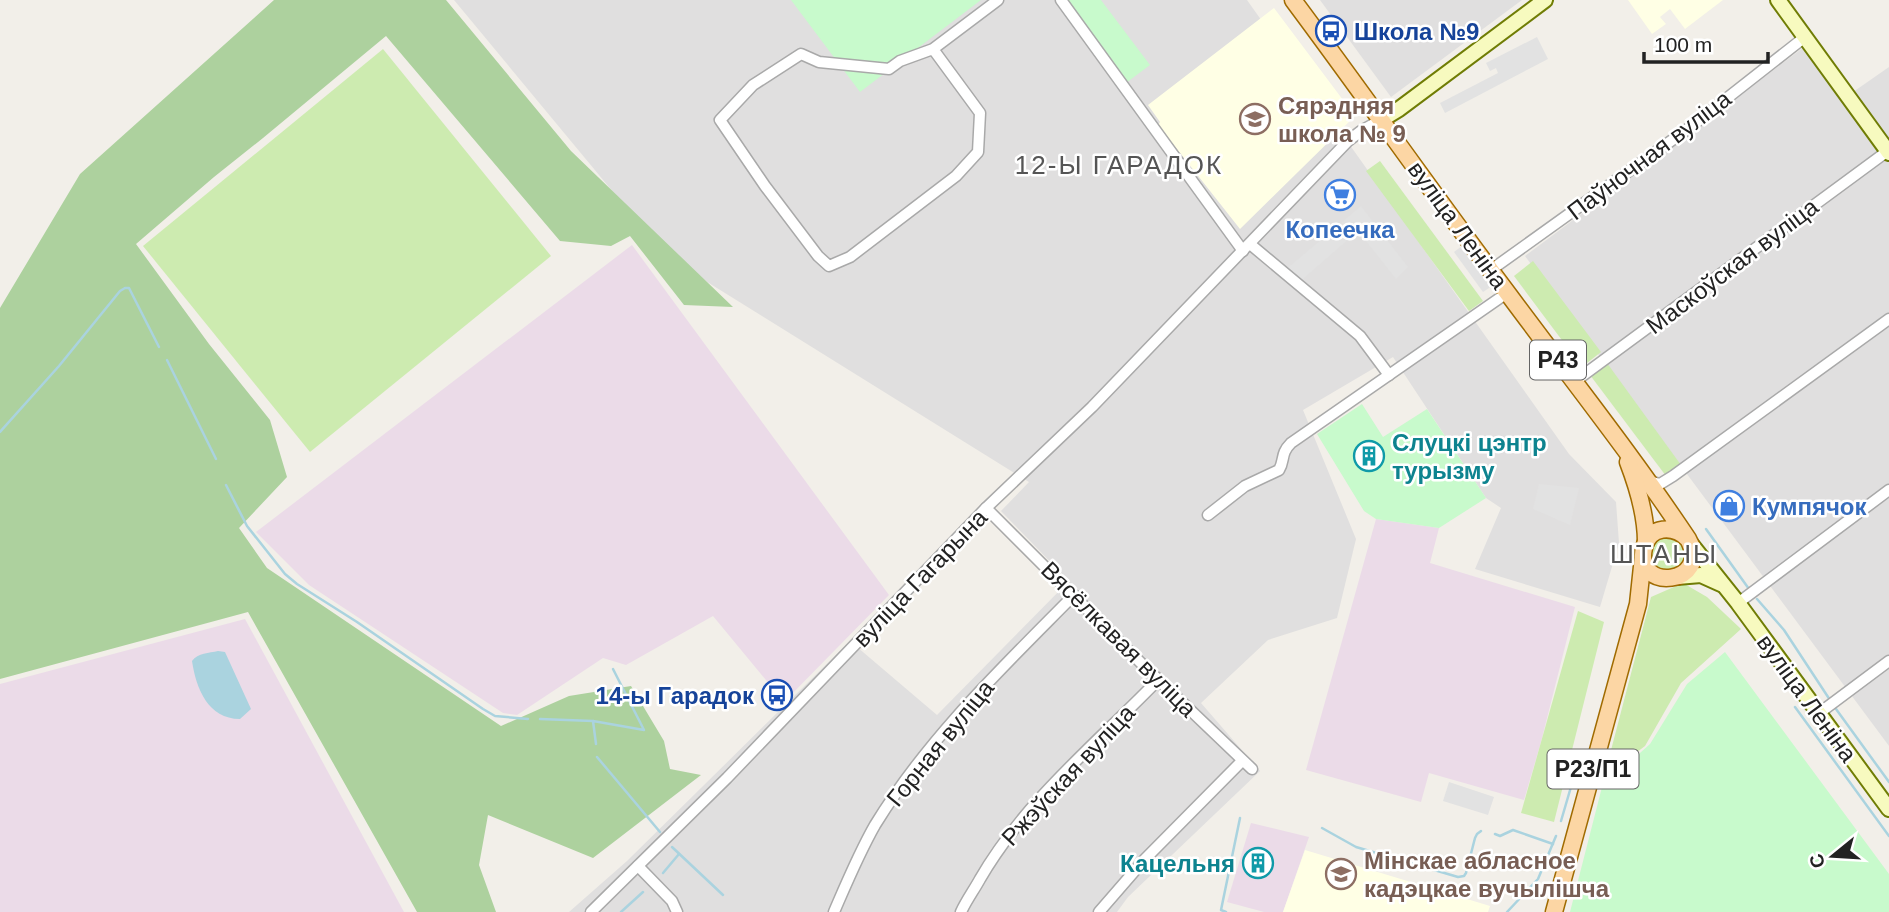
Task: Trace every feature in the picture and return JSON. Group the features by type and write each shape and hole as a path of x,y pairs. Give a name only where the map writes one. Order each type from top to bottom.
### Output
{"main road":[{"name":"вуліца Леніна","path":"1293,0 1624,450 1643,483 1738,603 1889,809"},
{"name":"вуліца Гагарына","path":"1381,120 1399,110 1545,0"},
{"path":"1778,0 1888,152"},
{"name":"вуліца Леніна","path":"1643,483 1644,550"},
{"path":"1638,604 1658,584 1673,578 1688,569 1691,563 1693,557 1689,541 1682,533 1666,529 1651,536 1644,550 1645,564 1655,575 1673,578 1701,575 1725,587"},
{"name":"Р23/П1","path":"1554,912 1638,604 1644,550"}],"street":[{"path":"933,49 980,113 978,152 956,176 850,257 829,266 818,256 765,186 720,120 753,85 801,54 820,62 889,69 900,61 933,49 998,0"},
{"path":"1061,0 1247,248 1360,337 1389,375"},
{"name":"Паўночная вуліца","path":"1491,270 1689,128 1805,37"},
{"name":"вуліца Гагарына","path":"591,912 737,768 986,508 1092,407 1348,141 1381,120"},
{"name":"Маскоўская вуліца","path":"1574,382 1888,152"},
{"path":"1208,515 1245,486 1279,470 1284,450 1291,443 1507,293"},
{"path":"1643,483 1660,484 1673,476 1889,319"},
{"path":"1738,603 1889,490"},
{"name":"Вясёлкавая вуліца","path":"986,508 1252,769"},
{"name":"Горная вуліца","path":"834,912 874,827 917,764 977,693 1074,595"},
{"path":"1818,714 1889,661"},
{"name":"Ржэўская вуліца","path":"961,912 1012,829 1054,783 1159,679"},
{"path":"1098,912 1145,859 1242,761"},
{"path":"638,866 685,912"},
{"path":"672,901 677,912"}],"shaded area":[{"path":"454,0 1247,0 1569,454 1616,502 1619,543 1600,607 1475,569 1501,508 1486,498 1393,357 1303,410 1356,539 1337,618 1268,640 1201,703 1260,771 1128,897 1117,912 569,912 627,861 850,641 937,715 1069,581 1001,511 1029,482 667,257"},
{"path":"1320,0 1522,0 1391,97"},
{"path":"1628,0 1723,0 1685,29 1670,9 1660,17 1666,24 1652,34"},
{"name":"Сярэдняя школа № 9","path":"1274,8 1355,116 1240,229 1158,125 1160,122 1148,105"},
{"path":"1537,37 1548,59 1445,113 1440,103 1498,73 1496,68 1490,71 1486,63"},
{"path":"1804,47 1843,99 1889,67 1889,746 1525,256"},
{"path":"1361,206 1408,267 1396,279 1358,231 1296,285 1284,271"},
{"path":"632,245 889,595 784,702 713,616 626,665 603,658 517,715 503,713 309,585 256,532"},
{"path":"1462,246 1492,286 1483,292 1454,252"},
{"path":"1539,484 1579,488 1570,525 1533,509"},
{"path":"1376,519 1439,528 1430,563 1575,607 1524,800 1429,773 1421,802 1306,770"},
{"path":"245,619 404,912 0,912 0,684"},
{"path":"1449,782 1494,797 1488,815 1443,801"},
{"path":"1251,823 1309,837 1283,912 1264,912 1227,902"},
{"name":"Мінскае абласное кадэцкае вучылішча","path":"1305,850 1490,906 1488,912 1283,912"}],"green space":[{"path":"274,0 446,0 571,151 733,307 684,305 630,236 611,246 560,241 386,36 136,244 209,344 270,420 287,477 239,528 267,568 501,726 569,696 631,686 664,741 670,769 701,775 593,858 488,815 479,865 496,912 417,912 248,612 0,679 0,308 80,174"},
{"path":"791,0 981,0 860,92"},
{"path":"1063,0 1101,0 1150,65 1126,83"},
{"path":"383,49 551,256 310,452 143,246"},
{"path":"1380,161 1483,301 1469,311 1366,171"},
{"path":"1533,261 1601,352 1582,367 1514,276"},
{"path":"1607,363 1681,465 1666,476 1590,375"},
{"path":"1362,404 1383,437 1427,409 1486,498 1439,528 1376,519 1364,511 1317,434"},
{"path":"1666,534 1682,542 1686,554 1679,565 1669,570 1654,566 1650,557 1651,544"},
{"path":"1683,583 1707,597 1741,629 1681,683 1645,746 1604,777 1651,597"},
{"path":"1578,611 1604,622 1554,822 1521,813"},
{"path":"1725,652 1889,874 1889,912 1570,912 1602,787 1650,744 1687,684"}],"water":[{"path":"218,651 225,652 251,709 240,719 229,718 212,708 205,700 197,681 192,661 194,658"}],"waterway":[{"path":"0,432 125,288 129,288 159,347"},
{"path":"167,360 216,459"},
{"path":"226,485 247,526 285,574 297,584 483,709 495,716 528,719"},
{"path":"1706,529 1749,589"},
{"path":"1757,599 1784,630 1830,700"},
{"path":"596,744 593,721 644,730 613,669"},
{"path":"1795,707 1889,836"},
{"path":"1836,709 1889,782"},
{"path":"540,719 593,721"},
{"path":"597,757 660,832"},
{"path":"1561,821 1573,780"},
{"path":"1226,912 1221,910 1240,818"},
{"path":"1322,828 1356,847 1458,877 1466,873 1475,838 1481,831"},
{"path":"1495,834 1500,836 1513,830 1553,844"},
{"path":"1507,912 1538,879 1556,836"},
{"path":"672,847 723,895"},
{"path":"663,873 679,854"},
{"path":"621,912 643,892"}],"place":[{"name":"Школа №9","path":"1331,31"},
{"name":"Сярэдняя школа № 9","path":"1255,119"},
{"name":"Копеечка","path":"1340,195"},
{"name":"Слуцкі цэнтр турызму","path":"1369,456"},
{"name":"Кумпячок","path":"1729,506"},
{"name":"14-ы Гарадок","path":"777,695"},
{"name":"Кацельня","path":"1258,863"},
{"name":"Мінскае абласное кадэцкае вучылішча","path":"1341,874"}],"district":[{"name":"12-Ы ГАРАДОК","path":"1119,165"},
{"name":"ШТАНЫ","path":"1664,554"}]}
